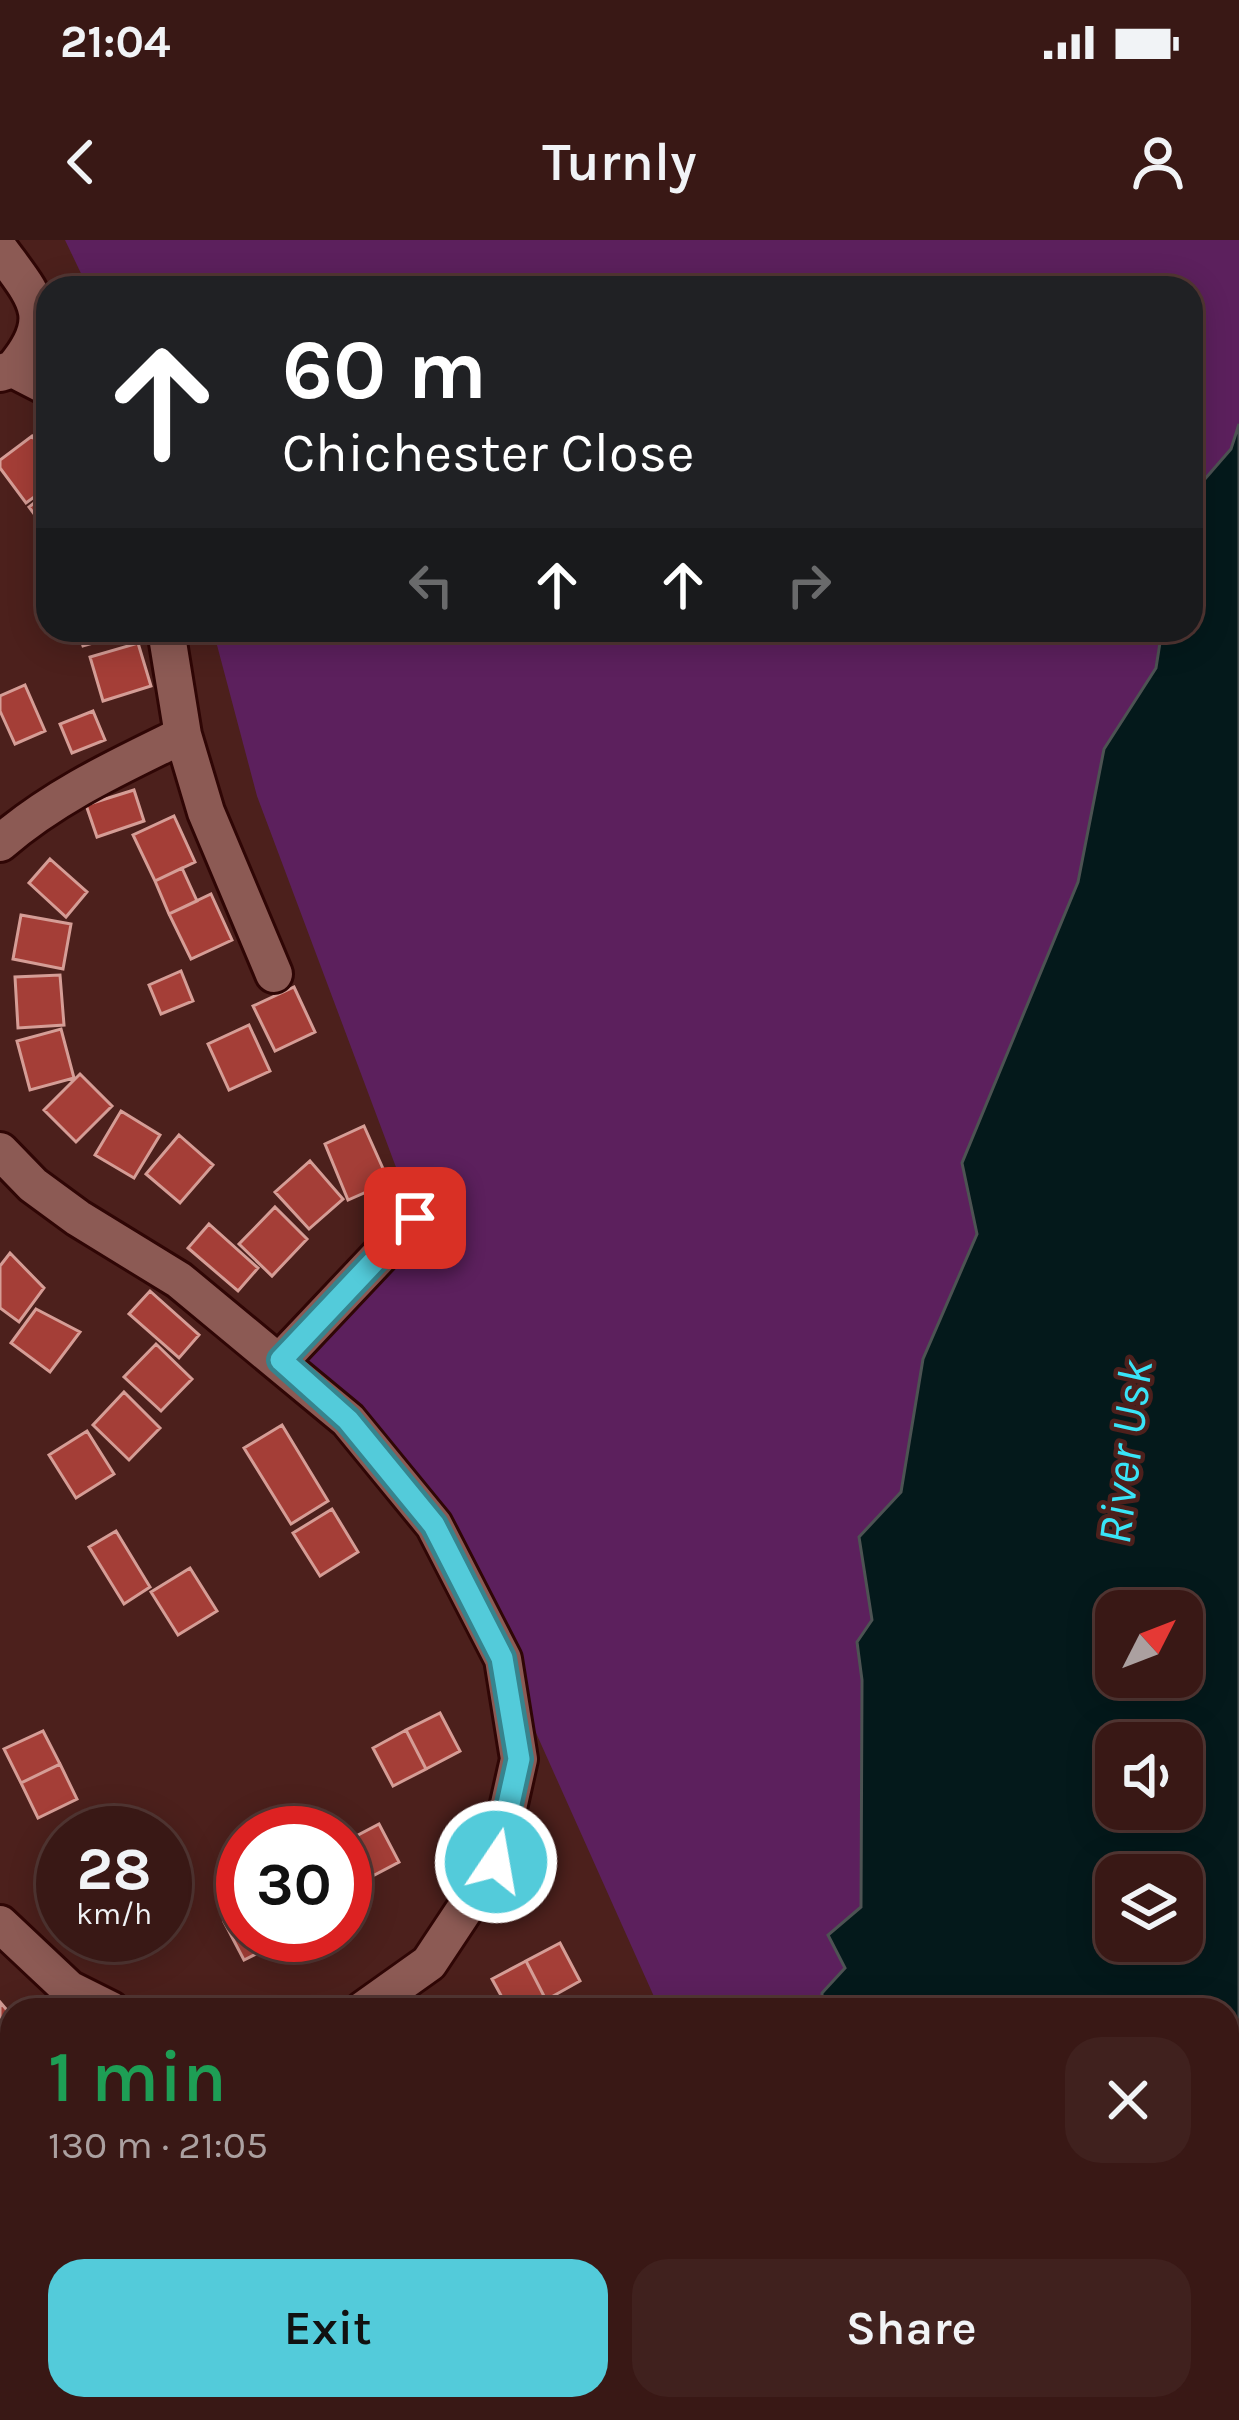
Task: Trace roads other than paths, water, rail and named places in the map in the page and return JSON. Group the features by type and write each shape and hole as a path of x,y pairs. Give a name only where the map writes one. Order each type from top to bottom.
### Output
{"street":[{"path":"0,250 36,307"},
{"path":"36,333 33,344 6,371 36,382"},
{"path":"168,642 183,735 206,812 274,974"},
{"path":"0,842 39,809 80,784 183,735"},
{"path":"0,1151 33,1185 179,1280 348,1420 434,1525 502,1658 519,1759 496,1862 429,1963 380,1998"},
{"path":"281,1360 415,1218"},
{"path":"0,1924 70,1989 88,1998"}],"water":[{"name":"River Usk","path":"1239,424 1239,1998 822,1998 845,1968 828,1935 861,1907 862,1680 857,1642 872,1620 859,1537 901,1492 923,1359 977,1234 962,1163 1078,882 1104,749 1156,668 1160,642 1203,642 1203,481 1231,449"}]}
